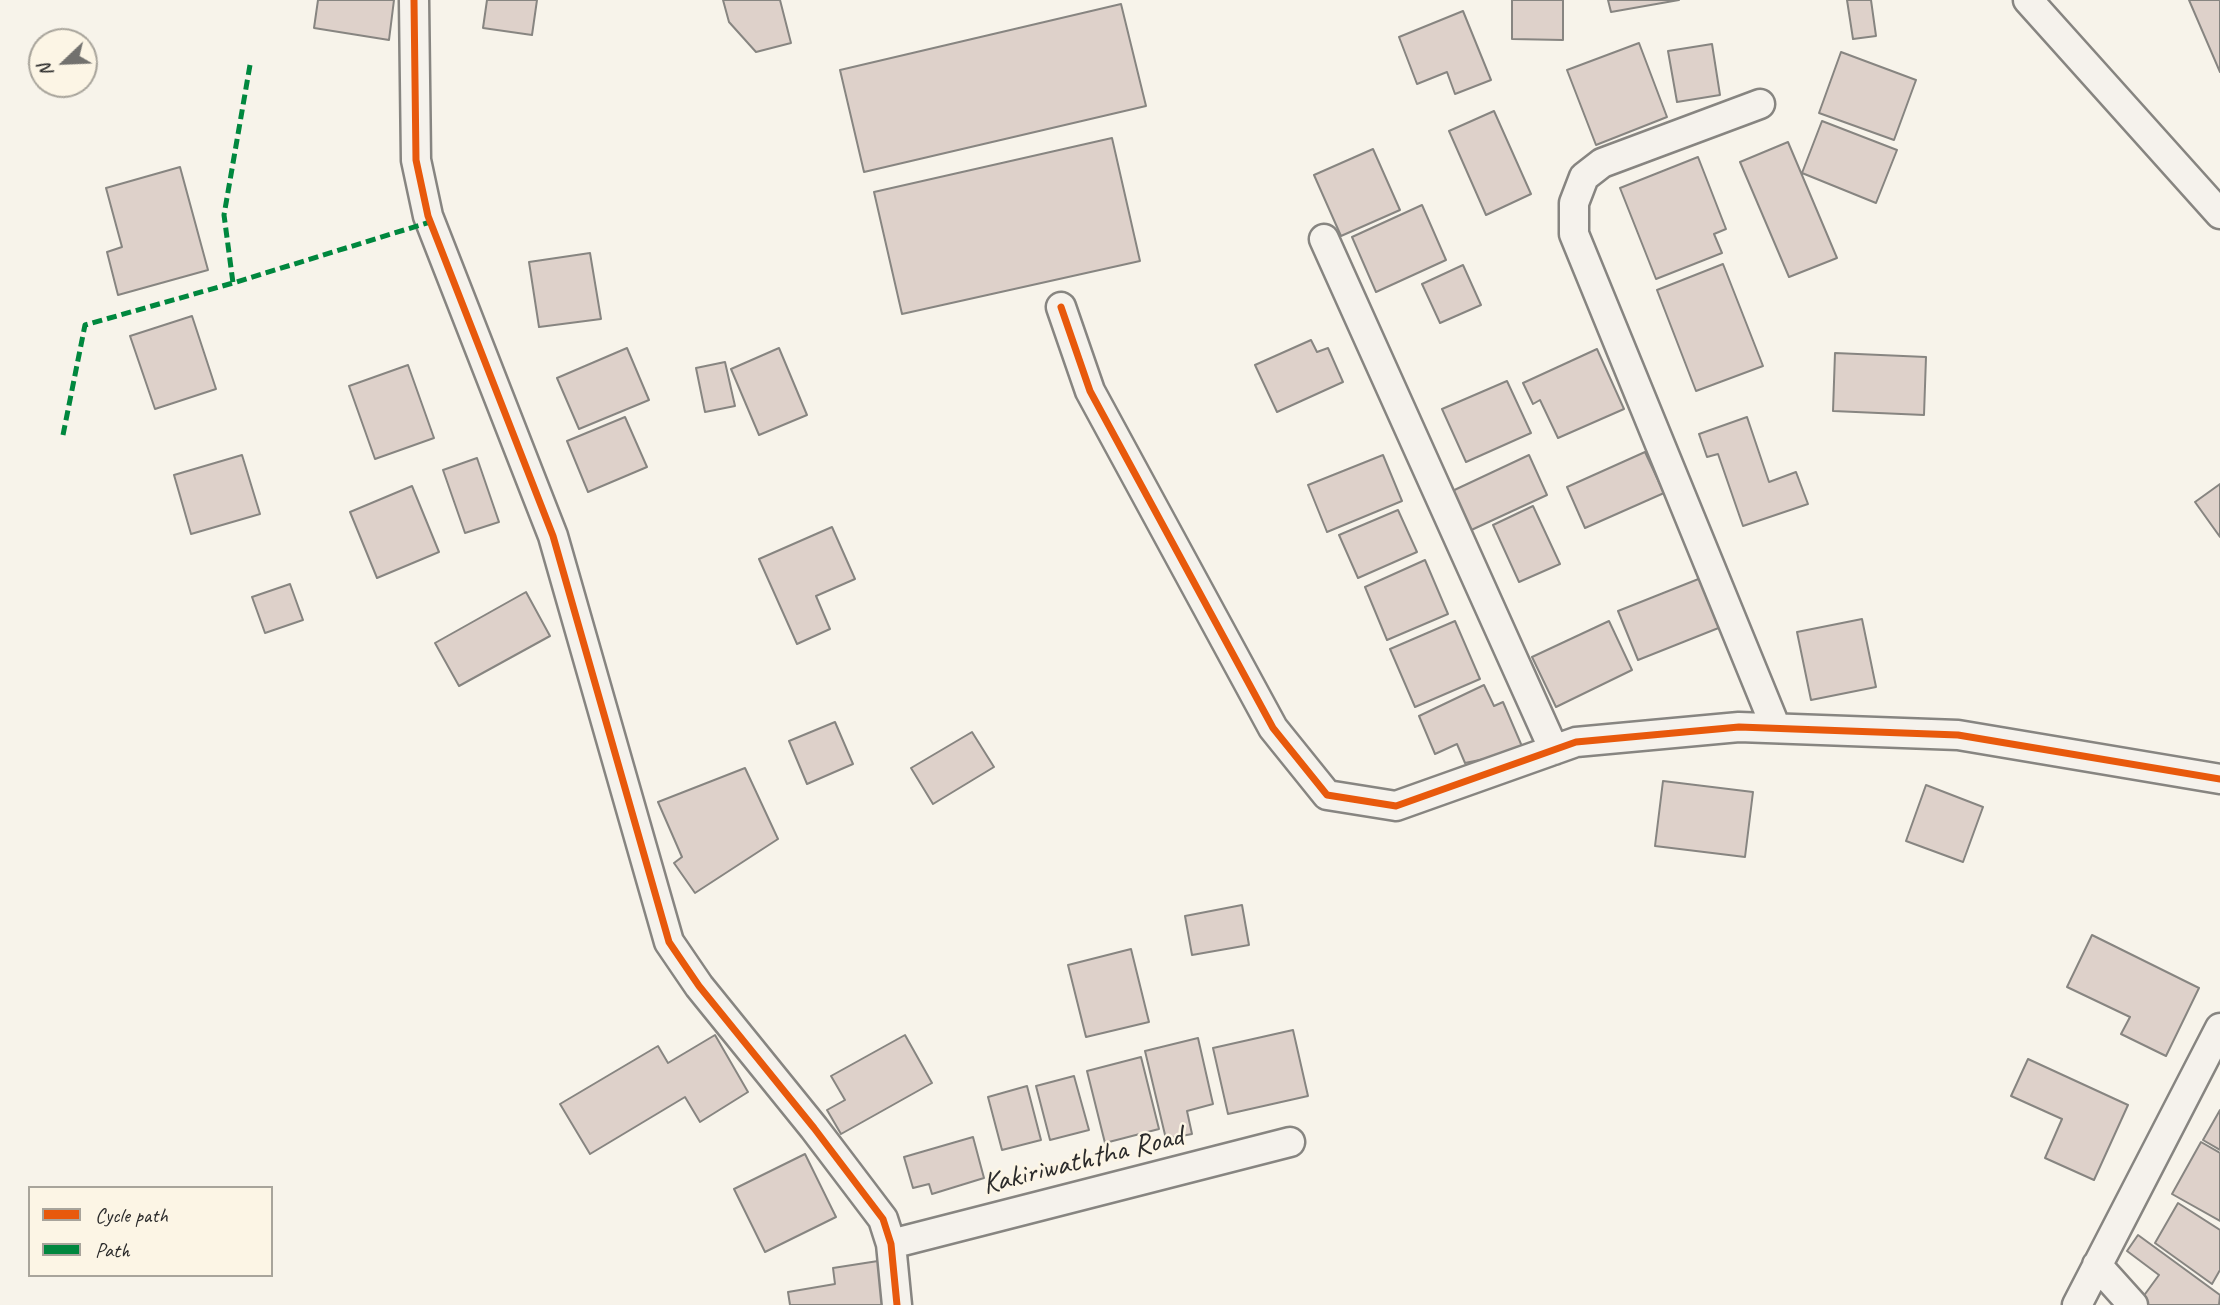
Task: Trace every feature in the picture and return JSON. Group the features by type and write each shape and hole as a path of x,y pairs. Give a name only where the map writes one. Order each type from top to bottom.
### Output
{"street":[{"path":"414,0 416,160 428,216 553,536 669,942 699,986 814,1128 883,1219 891,1244 897,1305"},
{"path":"2028,0 2220,214"},
{"path":"1760,104 1602,163 1584,177 1574,203 1574,233 1776,728"},
{"path":"1324,239 1554,750"},
{"path":"1061,307 1090,391 1273,728 1327,795 1396,806 1576,742 1739,727 1958,735 2220,779"},
{"path":"2077,1305 2217,1043"},
{"name":"Kakiriwaththa Road","path":"891,1244 1290,1142"},
{"path":"2096,1265 2133,1305"}],"building":[{"path":"318,0 394,0 389,40 314,28"},
{"path":"487,0 537,0 532,35 483,28"},
{"path":"723,0 780,0 791,43 756,52 729,22"},
{"path":"1512,0 1563,0 1563,40 1512,39"},
{"path":"1608,0 1679,0 1611,12"},
{"path":"1847,0 1871,0 1876,36 1853,39"},
{"path":"2189,0 2220,0 2220,72"},
{"path":"1121,4 1146,106 864,172 840,70"},
{"path":"1463,11 1491,80 1455,94 1447,72 1417,84 1399,37"},
{"path":"1639,43 1667,117 1596,145 1567,70"},
{"path":"1712,44 1720,95 1677,102 1668,51"},
{"path":"1841,52 1916,80 1894,140 1819,113"},
{"path":"1494,111 1531,194 1486,215 1449,131"},
{"path":"1822,121 1897,150 1876,203 1802,173"},
{"path":"1112,138 1140,261 902,314 874,192"},
{"path":"1788,142 1837,258 1789,277 1740,162"},
{"path":"1373,149 1400,210 1341,236 1314,175"},
{"path":"1698,157 1726,229 1714,234 1722,253 1656,279 1620,188"},
{"path":"180,167 208,270 118,295 107,252 122,247 106,188"},
{"path":"1422,205 1446,260 1376,292 1352,237"},
{"path":"590,253 601,319 539,327 529,262"},
{"path":"1723,264 1763,366 1696,391 1657,290"},
{"path":"1463,265 1481,305 1440,323 1422,284"},
{"path":"192,316 216,389 155,409 130,336"},
{"path":"1311,340 1317,352 1328,348 1343,382 1277,412 1255,365"},
{"path":"627,348 649,400 579,429 557,378"},
{"path":"779,348 807,415 759,435 731,369"},
{"path":"1597,349 1624,409 1558,438 1540,400 1533,404 1523,383"},
{"path":"1835,353 1926,357 1924,415 1833,411"},
{"path":"725,362 735,406 705,412 696,368"},
{"path":"408,365 434,438 375,459 349,386"},
{"path":"1507,381 1531,433 1466,462 1442,409"},
{"path":"625,417 647,467 588,492 567,441"},
{"path":"1747,417 1769,482 1796,472 1808,504 1743,526 1718,454 1707,457 1699,434"},
{"path":"1645,452 1664,493 1585,528 1567,487"},
{"path":"242,455 260,514 191,534 174,475"},
{"path":"1383,455 1402,501 1327,532 1308,485"},
{"path":"1529,455 1547,495 1467,532 1448,493"},
{"path":"477,458 499,522 465,533 443,470"},
{"path":"2220,484 2220,537 2195,502"},
{"path":"412,486 439,552 377,578 350,512"},
{"path":"1533,506 1560,564 1519,582 1493,525"},
{"path":"1398,510 1417,552 1358,578 1339,535"},
{"path":"832,527 855,579 816,596 830,629 797,644 759,559"},
{"path":"1425,560 1448,614 1387,640 1365,587"},
{"path":"1701,578 1721,627 1638,660 1618,611"},
{"path":"290,584 303,620 265,633 252,597"},
{"path":"526,592 550,636 459,686 435,643"},
{"path":"1862,619 1876,687 1811,700 1797,632"},
{"path":"1455,621 1480,679 1415,707 1390,649"},
{"path":"1609,621 1632,670 1556,707 1532,657"},
{"path":"1484,685 1494,706 1503,702 1524,751 1465,763 1457,744 1435,754 1419,716"},
{"path":"835,722 853,764 807,784 789,741"},
{"path":"972,732 994,767 933,804 911,768"},
{"path":"745,768 778,839 695,893 674,863 682,857 658,802"},
{"path":"1663,781 1753,792 1745,857 1655,846"},
{"path":"1926,785 1983,807 1963,862 1906,841"},
{"path":"1242,905 1249,945 1192,955 1185,916"},
{"path":"2092,935 2199,988 2166,1056 2121,1034 2130,1017 2067,987"},
{"path":"1131,949 1149,1022 1086,1037 1068,965"},
{"path":"1293,1030 1308,1096 1228,1114 1213,1048"},
{"path":"715,1035 748,1092 700,1122 685,1097 590,1154 560,1104 658,1046 668,1063"},
{"path":"905,1035 932,1083 841,1134 827,1110 845,1100 831,1076"},
{"path":"1198,1038 1213,1104 1187,1111 1192,1134 1166,1139 1145,1051"},
{"path":"1141,1057 1159,1129 1105,1143 1087,1071"},
{"path":"2028,1059 2128,1105 2094,1180 2045,1158 2062,1119 2011,1096"},
{"path":"1074,1076 1089,1130 1050,1140 1036,1086"},
{"path":"1027,1086 1041,1140 1002,1150 988,1097"},
{"path":"2220,1110 2220,1150 2203,1140"},
{"path":"973,1137 984,1178 932,1194 929,1184 913,1188 904,1157"},
{"path":"2201,1142 2220,1153 2220,1221 2172,1194"},
{"path":"805,1154 836,1217 765,1252 734,1189"},
{"path":"2178,1203 2220,1230 2220,1270 2212,1284 2155,1243"},
{"path":"2138,1235 2220,1295 2219,1305 2137,1305 2159,1275 2127,1251"},
{"path":"878,1261 886,1305 790,1305 788,1292 835,1284 833,1268"}],"marked path":[{"path":"250,65 224,215 233,283 430,222"},
{"path":"63,435 85,325 233,283"}],"cycle path":[{"path":"414,0 416,160 428,216 553,536 669,942 699,986 814,1128 883,1219 891,1244 897,1305"},
{"path":"1061,307 1090,391 1273,728 1327,795 1396,806 1576,742 1739,727 1958,735 2220,779"}]}
